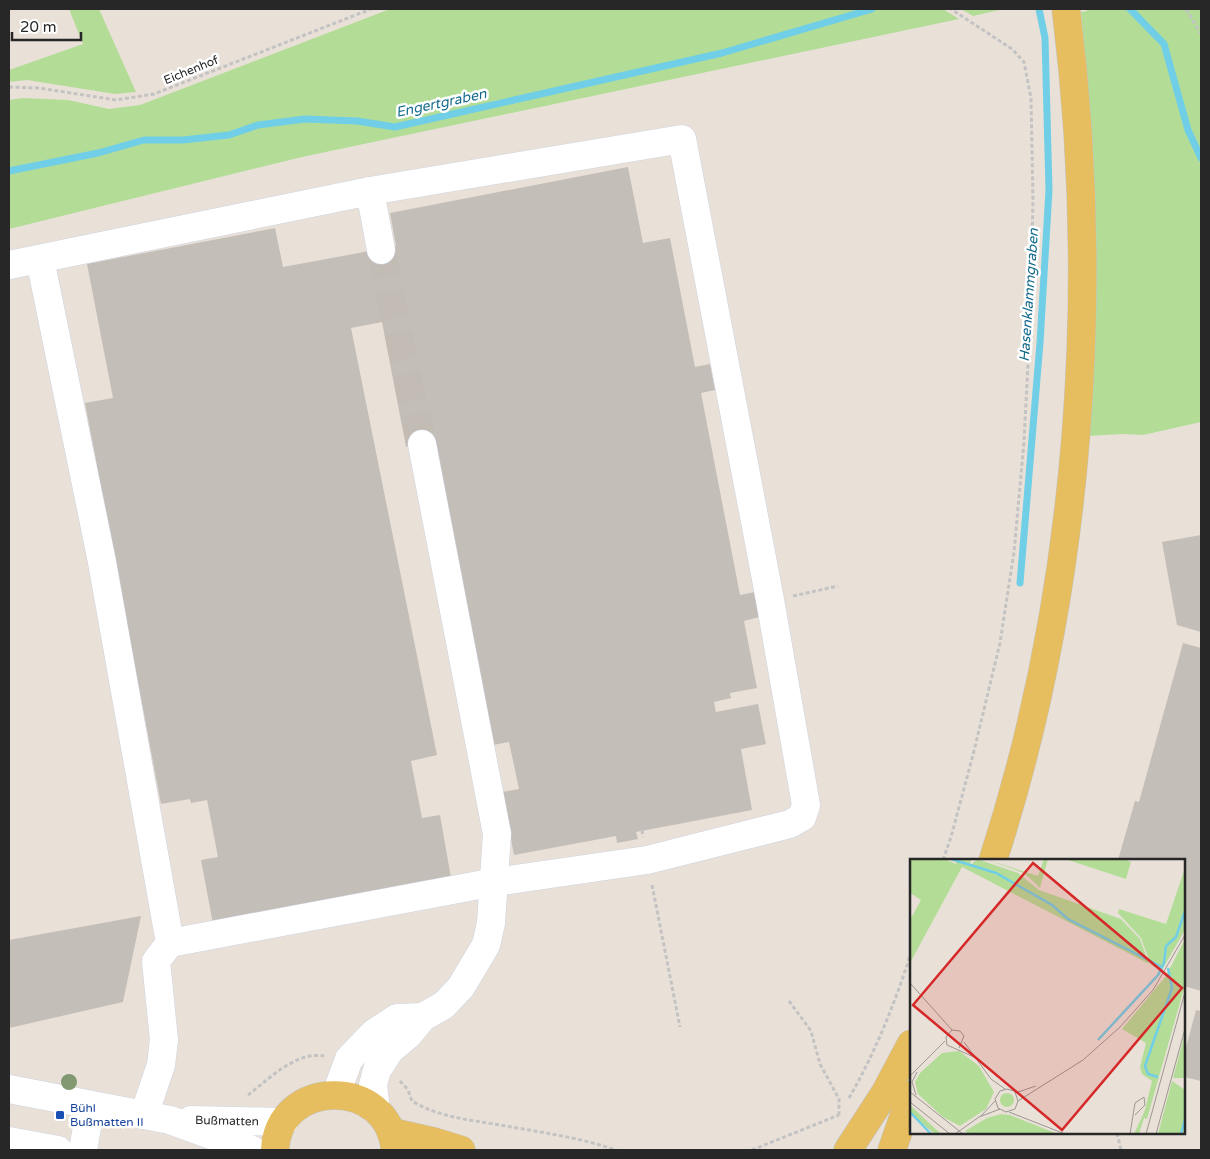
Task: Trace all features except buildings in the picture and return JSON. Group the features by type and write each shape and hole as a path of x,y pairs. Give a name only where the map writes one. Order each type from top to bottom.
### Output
{"main road":[{"path":"993,859 1028,738 1048,638 1065,538 1075,435 1082,332 1081,178 1078,127 1066,9"},
{"path":"848,1150 886,1093 910,1046"},
{"path":"275,1150 279,1133 284,1122 292,1112 307,1101 324,1095 336,1094 357,1099 376,1110 385,1120 393,1141 435,1142 461,1150"},
{"path":"892,1150 910,1098"}],"street":[{"path":"9,265 370,191 682,139 770,600 806,805 802,818 790,824 647,860 494,882 170,943 156,961 164,1040 157,1117"},
{"path":"370,191 381,250"},
{"path":"9,284 40,259"},
{"path":"40,259 102,562 170,943"},
{"path":"336,1094 349,1059 374,1033 397,1018 423,1016 444,1005 461,987 472,967 471,941 476,922 494,882 497,834 422,444"},
{"path":"376,1110 373,1085 377,1070 390,1050 408,1035 423,1016"},
{"name":"Bußmatten","path":"9,1091 157,1117 284,1122"},
{"path":"83,1150 91,1105"},
{"name":"Bußmatten","path":"157,1117 252,1150"},
{"path":"9,1141 58,1150"}],"path":[{"name":"Eichenhof","path":"9,87 39,88 116,100 154,94 371,9"},
{"path":"943,859 973,755 997,652 1014,552 1024,442 1030,325 1033,200 1031,98 1024,62 1012,49 951,9"},
{"path":"1186,9 1201,34"},
{"path":"784,598 838,586"},
{"path":"652,882 680,1027"},
{"path":"849,1098 887,1021 910,957"},
{"path":"789,1001 811,1031 820,1064 840,1099 839,1116"},
{"path":"752,1150 839,1116 844,1107"},
{"path":"1117,1134 1121,1150"}],"green space":[{"path":"69,9 99,9 136,92 115,94 27,80 9,82 9,70 83,44"},
{"path":"390,9 943,9 959,19 302,157 9,229 9,100 23,98 68,100 109,109 140,105"},
{"path":"961,9 1004,9 973,16"},
{"path":"1087,9 1201,9 1201,422 1143,435 1088,436 1095,281 1091,126 1081,12 1087,11"}],"waterway":[{"name":"Engertgraben","path":"9,171 98,153 144,140 183,140 229,135 258,125 305,119 357,121 395,127 722,53 872,9"},
{"name":"Hasenklammgraben","path":"1020,583 1040,343 1049,190 1045,38 1039,9"},
{"path":"1130,9 1164,44 1188,130 1201,158"}],"tunnel":[{"path":"381,250 422,444"}],"place":[{"name":"Bühl Bußmatten II","path":"60,1115"}]}
